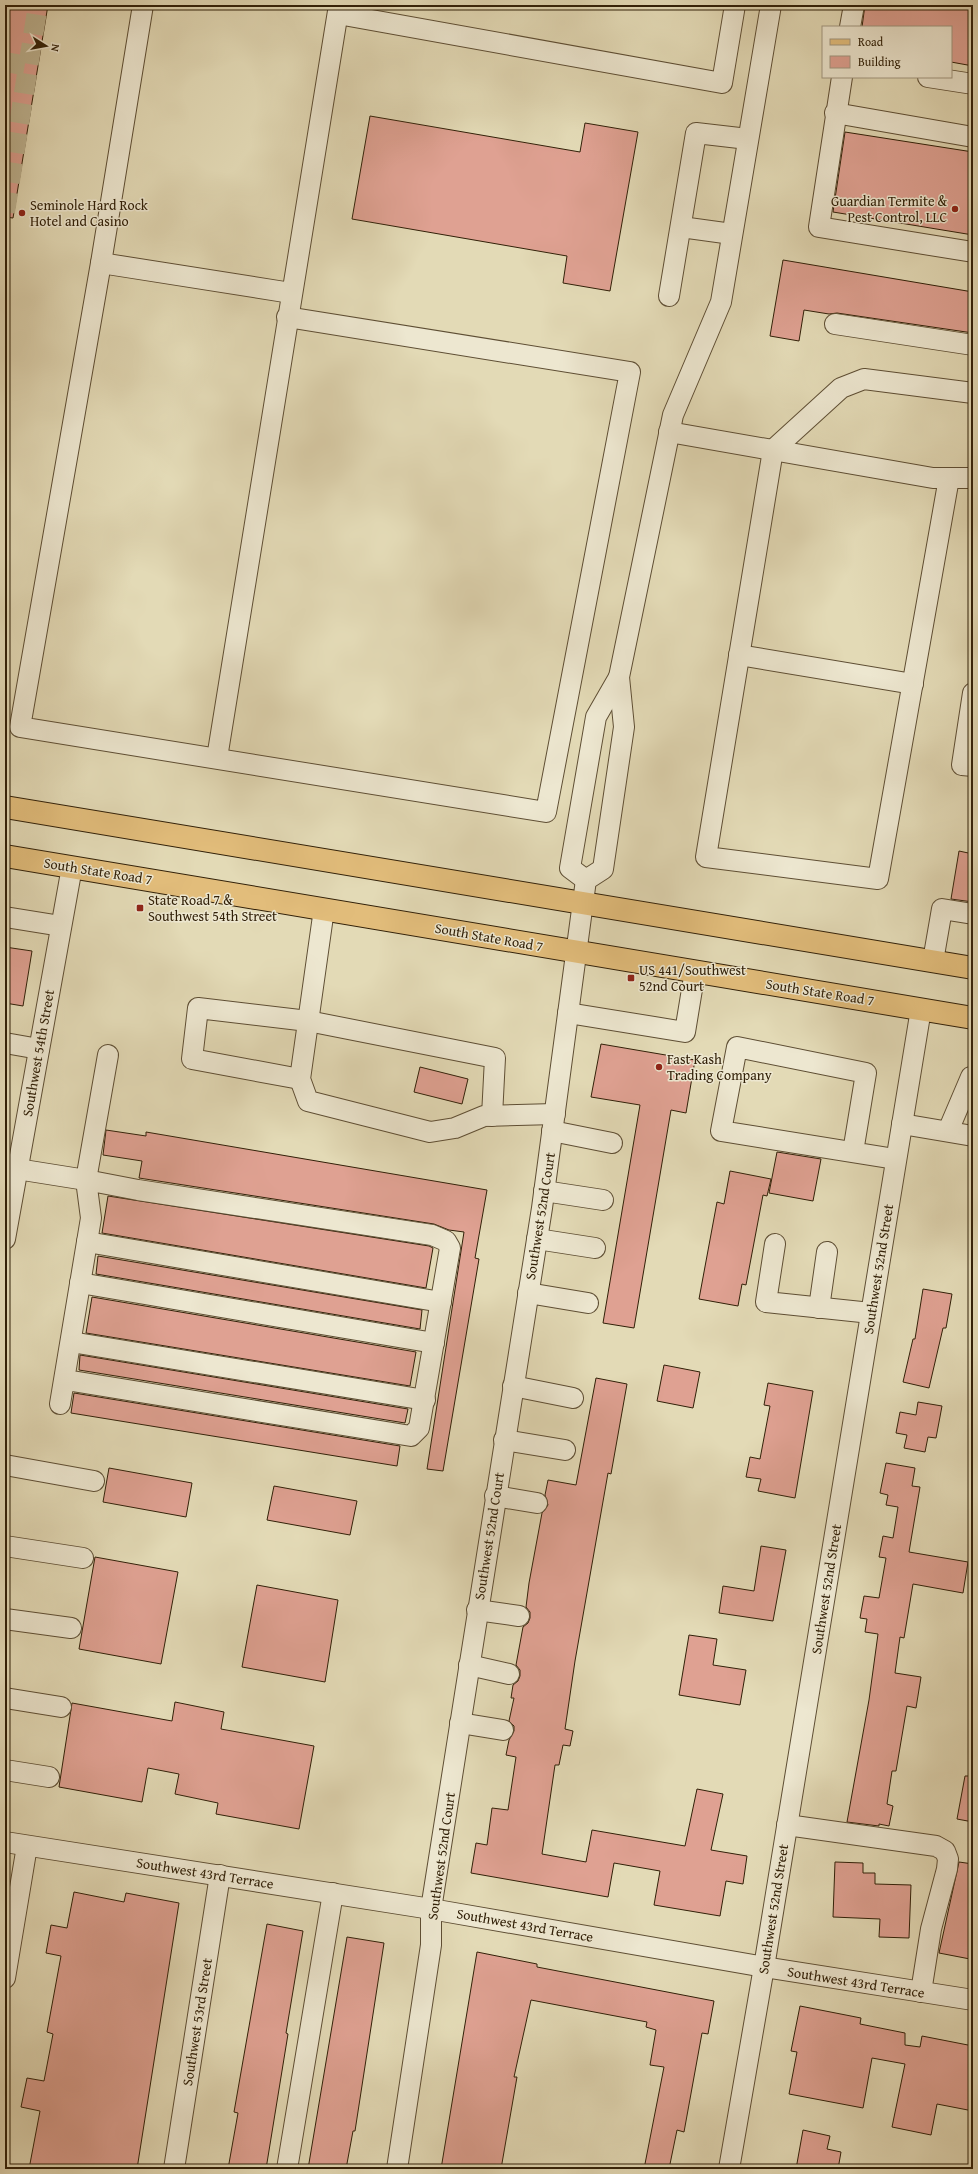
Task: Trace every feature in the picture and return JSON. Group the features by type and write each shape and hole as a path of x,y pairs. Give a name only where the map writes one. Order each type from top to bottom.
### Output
{"main road":[{"path":"5,807 973,968"},
{"name":"South State Road 7","path":"5,856 973,1018"}],"street":[{"path":"143,5 101,263 20,727 546,812 630,372 287,318"},
{"path":"217,758 291,293 338,10 722,83 735,5"},
{"path":"619,677 596,717 570,868 586,880 603,869 624,727 619,677 673,414 721,302 771,5"},
{"path":"850,26 854,5"},
{"path":"842,78 835,113 819,228 973,252"},
{"path":"934,78 973,84"},
{"path":"835,113 973,137"},
{"path":"669,296 696,134 748,139"},
{"path":"680,227 732,234"},
{"path":"101,263 291,293"},
{"path":"835,324 973,346"},
{"path":"949,478 878,879 706,857 773,450 841,388 864,379 973,393"},
{"path":"669,432 933,478 973,478"},
{"path":"739,655 912,684"},
{"path":"973,693 962,765 973,766"},
{"name":"Southwest 54th Street","path":"5,1239 7,1214 18,1169 72,867"},
{"name":"Southwest 52nd Court","path":"398,2169 432,1945 431,1909 468,1665 537,1239 586,880"},
{"path":"324,909 300,1079 308,1101 430,1132 455,1128 484,1116 492,1116 553,1122 612,1142"},
{"path":"933,961 942,909 973,914"},
{"path":"5,917 61,926"},
{"path":"568,1013 685,1032 695,971"},
{"path":"300,1079 192,1059 198,1008 308,1021 495,1058 492,1116"},
{"name":"Southwest 52nd Street","path":"729,2169 764,1967 920,1009"},
{"path":"5,1043 39,1049"},
{"path":"853,1152 866,1073 737,1048 721,1131 895,1159"},
{"path":"60,1404 66,1380 70,1342 91,1218 86,1180 108,1055"},
{"path":"948,1131 971,1077 973,1077"},
{"path":"902,1124 973,1134"},
{"path":"18,1169 138,1190 432,1235 446,1241 450,1248 419,1428 412,1436 387,1434 66,1380"},
{"path":"544,1191 604,1200"},
{"path":"537,1239 595,1248"},
{"path":"87,1242 441,1302"},
{"path":"775,1244 766,1302 871,1313"},
{"path":"818,1308 827,1252"},
{"path":"80,1283 434,1343"},
{"path":"528,1293 588,1303"},
{"path":"70,1342 424,1400"},
{"path":"513,1386 574,1398"},
{"path":"504,1440 565,1450"},
{"path":"5,1465 94,1481"},
{"path":"495,1496 537,1503"},
{"path":"5,1546 83,1558"},
{"path":"477,1610 519,1616"},
{"path":"5,1619 71,1628"},
{"path":"468,1665 509,1674"},
{"path":"5,1698 61,1707"},
{"path":"460,1723 503,1730"},
{"path":"5,1770 49,1777"},
{"path":"787,1824 936,1846 945,1851 948,1859 947,1868 931,1929 921,1992"},
{"name":"Southwest 43rd Terrace","path":"5,1842 431,1909 764,1967 973,2000"},
{"path":"5,1978 27,1846"},
{"name":"Southwest 53rd Street","path":"174,2169 220,1875"},
{"path":"287,2169 332,1893"}],"building":[{"path":"5,5 48,5 13,218 5,217"},
{"path":"865,5 973,5 973,66 952,62 952,26 862,26"},
{"path":"370,116 580,152 585,123 638,132 610,291 563,283 567,256 352,219"},
{"path":"845,132 973,152 973,235 833,212"},
{"path":"783,260 973,292 973,333 837,313 829,314 804,310 799,341 770,336"},
{"path":"959,851 973,854 973,902 951,899"},
{"path":"5,947 32,951 23,1006 5,1003"},
{"path":"601,1044 695,1060 686,1113 671,1110 634,1328 603,1323 640,1105 591,1097"},
{"path":"420,1067 468,1079 462,1104 414,1092"},
{"path":"106,1130 146,1136 146,1132 487,1190 475,1258 479,1259 443,1471 427,1469 464,1232 449,1230 434,1224 139,1178 142,1161 103,1155"},
{"path":"777,1152 821,1159 813,1201 769,1193"},
{"path":"730,1171 771,1179 767,1196 763,1195 746,1285 742,1284 738,1306 699,1299 717,1202 724,1204"},
{"path":"108,1196 429,1246 433,1248 426,1288 102,1233"},
{"path":"98,1256 422,1310 420,1329 96,1274"},
{"path":"923,1289 952,1294 946,1328 943,1328 929,1388 903,1382 913,1339 915,1339"},
{"path":"92,1297 416,1352 410,1386 86,1333"},
{"path":"80,1355 408,1409 405,1423 79,1370"},
{"path":"664,1365 700,1372 693,1408 657,1401"},
{"path":"596,1378 627,1384 611,1474 608,1473 575,1661 565,1729 573,1731 570,1746 563,1745 559,1765 555,1765 542,1854 586,1862 592,1830 685,1846 697,1789 723,1794 711,1850 747,1856 743,1884 726,1881 720,1916 654,1905 660,1871 614,1863 608,1897 471,1873 476,1843 487,1845 492,1808 508,1810 516,1757 506,1755 509,1740 514,1731 514,1726 509,1721 514,1698 511,1698 513,1685 518,1681 520,1676 520,1670 516,1665 523,1627 528,1623 530,1618 530,1612 526,1607 529,1583 542,1513 548,1505 545,1495 548,1480 576,1485"},
{"path":"768,1383 813,1391 795,1498 758,1491 761,1479 746,1477 750,1457 760,1459 770,1406 764,1405"},
{"path":"74,1393 400,1446 397,1466 71,1413"},
{"path":"918,1402 942,1406 936,1438 928,1437 925,1452 904,1448 907,1435 896,1433 900,1412 916,1415"},
{"path":"886,1463 915,1468 912,1486 920,1487 909,1552 968,1562 963,1593 913,1584 904,1638 900,1637 895,1673 921,1677 916,1708 907,1706 896,1771 892,1771 887,1804 893,1806 889,1826 879,1824 879,1826 847,1822 869,1700 878,1634 865,1632 867,1619 860,1618 864,1596 879,1598 886,1558 879,1557 883,1536 893,1538 898,1507 886,1505 888,1495 880,1493"},
{"path":"109,1468 192,1483 186,1517 103,1502"},
{"path":"274,1486 357,1501 350,1535 267,1520"},
{"path":"761,1546 786,1550 773,1621 719,1613 723,1586 754,1591"},
{"path":"95,1557 178,1572 161,1664 79,1649"},
{"path":"257,1585 338,1600 325,1682 242,1667"},
{"path":"689,1635 717,1639 713,1665 746,1670 740,1705 679,1695"},
{"path":"175,1702 224,1712 221,1729 314,1746 299,1829 216,1814 218,1803 175,1794 179,1774 148,1768 142,1802 59,1787 72,1703 172,1721"},
{"path":"965,1776 973,1776 973,1822 957,1819"},
{"path":"835,1862 863,1863 863,1873 875,1873 875,1884 911,1885 909,1938 879,1937 880,1919 833,1917"},
{"path":"959,1862 973,1864 973,1941 970,1959 939,1953"},
{"path":"74,1892 124,1902 126,1893 179,1903 137,2169 81,2169 60,2165 59,2169 29,2169 40,2111 21,2107 27,2078 44,2081 53,2034 47,2032 61,1956 46,1953 51,1925 67,1928"},
{"path":"267,1924 303,1931 286,2033 288,2034 266,2169 228,2169 238,2113 234,2112"},
{"path":"347,1937 384,1943 355,2131 353,2131 346,2169 308,2169"},
{"path":"477,1952 537,1964 537,1967 714,2001 708,2034 702,2033 684,2132 677,2130 669,2169 644,2169 664,2067 650,2065 656,2030 646,2027 647,2022 531,2000 514,2077 517,2077 501,2169 441,2169"},
{"path":"800,2006 861,2018 860,2024 905,2033 905,2045 920,2047 922,2036 973,2046 973,2111 937,2104 931,2135 892,2127 905,2064 872,2058 863,2108 789,2094 797,2052 791,2051"},
{"path":"803,2130 830,2136 827,2149 841,2152 838,2169 796,2169"}],"tunnel":[{"path":"5,212 38,5"},
{"path":"5,62 28,66"}],"place":[{"name":"Guardian Termite & Pest Control, LLC","path":"955,209"},
{"name":"Seminole Hard Rock Hotel and Casino","path":"22,213"},
{"name":"State Road 7 & Southwest 54th Street","path":"140,908"},
{"name":"US 441/Southwest 52nd Court","path":"631,978"},
{"name":"Fast Kash Trading Company","path":"659,1067"}]}
